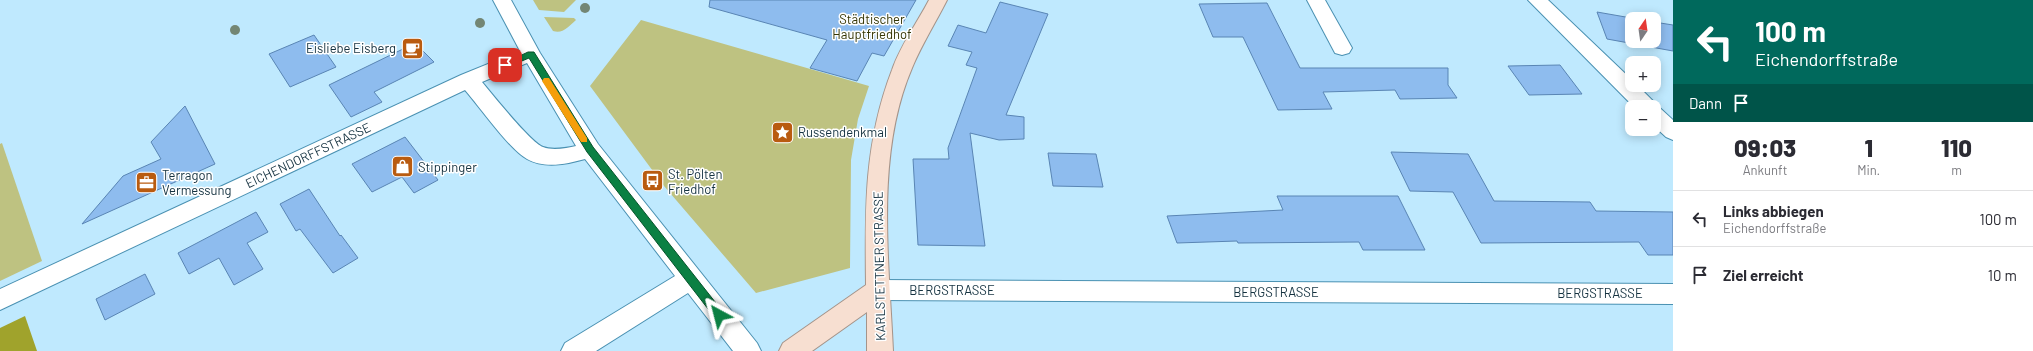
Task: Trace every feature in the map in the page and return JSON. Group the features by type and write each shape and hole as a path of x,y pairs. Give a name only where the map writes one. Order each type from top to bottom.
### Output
{"main road":[{"name":"KARLSTETTNER STRASSE","path":"876,347 878,290 876,211 880,154 889,109 902,68 938,0"},
{"path":"792,351 878,290"}],"street":[{"path":"502,0 531,54 590,150 748,351"},
{"path":"1316,0 1342,48"},
{"path":"1537,0 1640,100"},
{"name":"EICHENDORFFSTRASSE","path":"9,296 468,80 531,54"},
{"path":"468,80 506,124 535,154 562,158 590,150"},
{"path":"1661,121 1673,132"},
{"path":"574,351 690,279"},
{"name":"BERGSTRASSE","path":"878,290 1673,294"}],"green space":[{"path":"533,0 576,0 564,12 539,10"},
{"path":"544,17 574,18 576,20 563,31 557,32 553,31"},
{"path":"641,20 869,86 858,119 851,160 850,268 756,293 664,186 590,86"},
{"path":"2,143 42,261 0,281 0,144"}],"shaded area":[{"path":"25,316 37,351 0,351 0,328"}],"building":[{"name":"Städtischer Hauptfriedhof","path":"710,0 916,0 884,56 872,53 857,81 810,68 827,40 709,7"},
{"path":"1000,2 1048,14 1006,115 1024,117 1024,139 999,140 970,133 985,246 918,245 913,159 949,159 948,148 977,68 966,65 972,52 948,46 958,25 986,33"},
{"path":"1267,3 1300,68 1448,68 1448,85 1457,98 1400,99 1395,90 1323,92 1332,109 1278,110 1243,37 1213,37 1199,4"},
{"path":"1597,12 1625,17 1625,42 1607,39"},
{"path":"1661,23 1673,25 1673,51 1656,48 1661,48"},
{"path":"314,35 336,67 290,87 269,54"},
{"path":"418,46 434,62 374,92 382,102 351,117 329,85 405,48 408,51"},
{"path":"1560,65 1582,94 1529,95 1508,66"},
{"path":"185,106 215,164 82,224 123,176 161,159 151,142"},
{"path":"405,137 438,180 414,193 402,177 372,192 352,164"},
{"path":"1391,152 1468,154 1494,201 1590,202 1596,211 1673,212 1673,255 1648,255 1639,242 1481,243 1453,192 1410,191"},
{"path":"1048,153 1096,154 1103,187 1053,186"},
{"path":"309,189 340,236 341,235 358,258 333,273 300,229 296,231 280,204"},
{"path":"1277,196 1398,196 1425,250 1363,250 1359,242 1238,243 1237,241 1177,243 1167,216 1283,210"},
{"path":"256,212 268,232 247,243 263,269 234,285 219,258 189,274 178,253"},
{"path":"145,274 155,294 105,320 96,299"}],"slow traffic":[{"path":"546,81 584,140"}],"place":[{"name":"Eisliebe Eisberg","path":"412,48"},
{"name":"Russendenkmal","path":"783,132"},
{"name":"Stippinger","path":"402,167"},
{"name":"St. Pölten Friedhof","path":"652,181"},
{"name":"Terragon Vermessung","path":"146,182"}],"route":[{"path":"505,65 531,54 590,150 719,315"}]}
